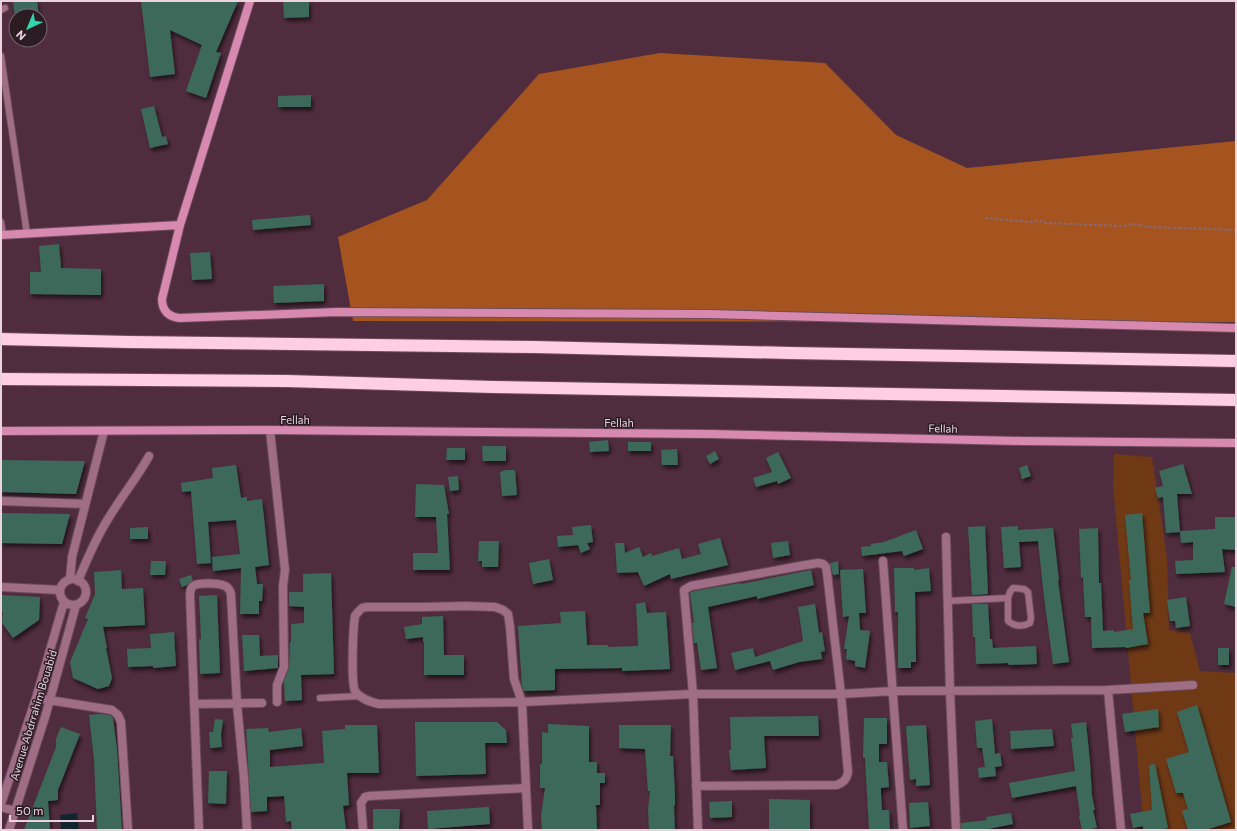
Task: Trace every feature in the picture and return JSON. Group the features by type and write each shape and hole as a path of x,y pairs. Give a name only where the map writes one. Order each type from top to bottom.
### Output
{"highway":[{"path":"1,339 534,347 1236,361"},
{"path":"1,379 287,381 493,387 1236,400"}],"street":[{"path":"250,1 180,225 162,300 162,305 168,314 172,316 180,318 337,312 702,314 1236,328"},
{"path":"2,235 180,225"},
{"name":"Fellah","path":"1,430 270,430 710,434 1022,441 1236,443"},
{"path":"270,430 285,570 283,586 284,667 277,685 277,702"},
{"path":"74,580 72,557 104,431"},
{"path":"74,580 108,518 135,480 149,456"},
{"path":"1,501 85,504"},
{"path":"946,537 950,691 956,830"},
{"path":"883,561 894,691 903,830"},
{"path":"696,786 838,785 847,777 848,772 841,694 827,573 826,567 823,564 818,563 691,586 685,589 686,621 693,694 696,786 698,830"},
{"path":"74,580 84,585 86,595 80,603 76,605 67,604 64,602 61,598 60,590 65,581 74,580"},
{"path":"199,830 190,596 191,588 206,584 225,586 230,592 247,830"},
{"path":"1,587 60,590"},
{"name":"Avenue Abdrrahim Bouabid","path":"1,804 36,698 64,602"},
{"name":"Avenue Abdrrahim Bouabid","path":"9,830 50,700 76,605"},
{"path":"528,830 522,702 514,679 508,614 504,610 495,607 375,606 362,608 355,616 353,634 353,680 355,690 360,696 369,701 380,704 522,702 693,694 841,694 894,691 1108,690 1193,685"},
{"path":"1108,690 1121,830"},
{"path":"36,698 112,710 120,718 128,830"},
{"path":"194,704 262,703"},
{"path":"363,830 361,803 365,797 526,788"},
{"path":"1,807 15,811"}],"lane":[{"path":"1,56 27,234"},
{"path":"1,222 2,235"},
{"path":"1013,588 1024,588 1028,592 1031,618 1030,623 1024,626 1018,626 1008,621 1008,598 1013,588"},
{"path":"948,601 1008,598"},
{"path":"320,698 360,696"}],"path":[{"path":"985,218 1031,222 1039,220 1046,223 1123,226 1130,224 1150,227 1236,230"}],"shaded area":[{"path":"660,53 825,63 896,135 967,168 1236,141 1236,322 353,321 338,237 427,200 539,74"},
{"path":"1114,454 1152,457 1167,557 1169,630 1190,633 1200,671 1236,673 1236,830 1144,830 1113,485"}],"water":[{"path":"77,813 79,830 61,830 60,815"}],"building":[{"path":"13,1 37,1 38,8 14,8"},
{"path":"141,1 238,1 216,52 221,53 206,98 186,91 202,45 170,30 175,74 150,77"},
{"path":"283,1 309,1 309,17 284,18"},
{"path":"311,95 311,107 278,107 278,96"},
{"path":"154,106 162,137 166,136 168,144 150,148 141,109"},
{"path":"310,215 311,225 253,230 252,220"},
{"path":"59,244 61,268 101,269 101,295 30,294 30,272 41,272 39,246"},
{"path":"210,252 212,279 192,280 190,253"},
{"path":"324,284 324,301 274,303 273,286"},
{"path":"608,440 609,451 590,452 589,442"},
{"path":"628,442 651,442 651,451 628,451"},
{"path":"482,446 506,446 506,461 483,461"},
{"path":"447,448 465,448 465,460 446,460"},
{"path":"677,449 678,465 662,465 661,450"},
{"path":"715,451 719,459 710,464 706,456"},
{"path":"778,452 791,478 778,484 777,481 756,487 753,478 772,472 766,458"},
{"path":"1,460 85,461 76,494 1,492"},
{"path":"1183,464 1192,494 1177,494 1180,532 1166,533 1163,497 1158,498 1155,488 1163,486 1159,471"},
{"path":"236,465 241,498 247,497 247,501 262,499 269,565 255,567 257,584 263,584 262,601 259,601 259,614 240,614 241,568 213,571 212,557 240,554 236,520 208,522 211,563 197,564 191,491 182,492 181,483 213,478 212,468"},
{"path":"1027,465 1031,476 1022,479 1019,468"},
{"path":"515,470 517,495 502,496 500,472"},
{"path":"458,476 459,490 450,491 448,477"},
{"path":"416,484 444,485 449,514 447,514 450,570 413,570 413,553 438,553 436,517 415,517"},
{"path":"1,513 70,514 62,544 1,543"},
{"path":"1142,513 1150,613 1143,613 1148,644 1126,648 1092,648 1091,617 1085,617 1083,577 1081,578 1079,529 1098,528 1099,583 1101,583 1103,631 1114,630 1114,632 1133,629 1129,580 1131,580 1125,515"},
{"path":"1215,517 1236,517 1236,550 1222,549 1225,572 1176,574 1175,561 1193,560 1193,542 1181,543 1180,531 1215,529"},
{"path":"591,525 593,542 587,543 590,549 581,553 578,545 558,547 557,536 573,535 572,527"},
{"path":"985,526 988,594 972,595 968,527"},
{"path":"1018,526 1018,530 1053,528 1058,581 1069,662 1053,664 1038,541 1019,542 1021,567 1004,568 1001,527"},
{"path":"148,527 148,539 130,539 130,528"},
{"path":"916,530 923,549 904,556 902,551 862,556 861,547 884,542"},
{"path":"720,538 728,565 671,579 670,574 644,586 638,572 617,573 615,543 624,543 625,553 639,547 643,557 651,553 652,556 679,548 682,559 701,554 698,544"},
{"path":"479,541 499,541 498,567 482,567 482,561 478,561"},
{"path":"788,541 790,555 773,558 771,543"},
{"path":"549,559 553,580 533,584 529,563"},
{"path":"151,561 166,561 165,575 150,575"},
{"path":"838,561 839,574 833,575 830,563"},
{"path":"1232,567 1236,567 1236,607 1224,604"},
{"path":"894,568 914,568 914,570 929,568 931,591 915,592 916,662 911,662 911,668 898,668 898,612 895,612"},
{"path":"863,569 866,613 859,613 860,630 870,631 865,668 855,666 855,661 846,659 847,649 844,649 849,616 843,617 840,570"},
{"path":"121,570 122,589 143,588 145,625 103,627 112,678 109,686 98,689 73,678 70,662 88,619 85,618 95,594 94,572"},
{"path":"811,570 814,585 757,599 757,596 708,607 717,668 701,670 697,643 694,643 692,623 694,623 690,593 694,591 741,584"},
{"path":"331,573 334,674 301,675 302,700 285,701 284,681 289,667 291,624 304,623 304,607 289,606 289,592 303,592 303,574"},
{"path":"191,575 193,580 182,587 179,579"},
{"path":"1,595 40,597 39,620 13,638 2,623 3,612 1,612"},
{"path":"217,595 220,673 200,674 199,639 201,639 199,596"},
{"path":"1186,597 1190,626 1176,628 1175,621 1170,621 1167,600"},
{"path":"645,602 647,613 666,612 670,669 622,671 622,668 555,669 555,690 524,691 522,686 518,626 561,623 560,612 585,611 587,645 608,645 608,647 638,646 636,604"},
{"path":"815,604 819,633 822,632 825,651 821,652 822,659 799,662 773,670 770,661 735,670 731,653 753,648 755,657 803,641 798,607"},
{"path":"972,604 988,604 990,639 992,639 993,648 1036,646 1037,664 976,664"},
{"path":"443,616 444,655 464,655 464,675 424,675 423,637 406,639 404,627 422,624 422,617"},
{"path":"174,632 176,666 153,668 153,666 128,667 127,649 151,648 150,634"},
{"path":"242,635 259,635 260,656 278,655 278,668 244,671"},
{"path":"1218,648 1229,648 1229,665 1218,665"},
{"path":"1197,705 1231,822 1205,830 1188,830 1182,811 1188,809 1183,793 1176,793 1166,759 1189,752 1177,712"},
{"path":"1158,709 1159,727 1125,732 1122,714"},
{"path":"89,715 110,715 113,718 117,749 122,830 97,830 94,760"},
{"path":"818,716 819,736 764,736 766,768 731,770 729,750 731,750 730,717"},
{"path":"864,718 887,718 887,744 879,744 879,762 887,762 889,787 881,788 881,794 882,810 889,810 890,830 869,830 865,758 863,758"},
{"path":"215,719 223,720 221,735 222,747 210,748 209,732 213,732"},
{"path":"992,719 995,754 1000,753 1002,766 995,767 996,776 979,778 978,768 985,767 982,748 977,748 975,721"},
{"path":"415,722 497,722 506,730 507,743 485,743 486,774 416,776"},
{"path":"1086,722 1092,796 1095,810 1093,810 1097,828 1082,830 1076,786 1012,798 1009,783 1075,771 1071,724"},
{"path":"548,724 589,726 589,762 597,762 597,773 605,773 605,783 600,783 600,805 596,805 597,830 542,830 541,816 545,788 540,788 540,764 542,764 542,732 548,733"},
{"path":"345,725 377,725 379,773 347,773 349,805 343,806 346,830 292,830 291,821 286,822 284,796 267,797 267,811 251,812 246,729 268,728 269,732 301,728 303,746 270,750 270,767 324,763 322,731 345,729"},
{"path":"619,725 671,725 670,756 673,756 675,830 649,830 648,810 650,791 648,791 645,749 619,748"},
{"path":"926,725 930,785 916,786 916,779 910,780 906,726"},
{"path":"61,727 80,734 58,790 58,800 48,801 50,830 24,830 56,747 56,739"},
{"path":"1052,729 1054,746 1011,749 1010,731"},
{"path":"1155,764 1168,828 1143,830 1143,826 1133,828 1130,814 1152,810 1149,765"},
{"path":"209,771 227,771 226,804 208,803"},
{"path":"769,799 810,800 810,830 769,830"},
{"path":"732,801 732,817 710,818 709,802"},
{"path":"928,802 930,826 910,828 909,803"},
{"path":"489,807 490,824 428,829 427,811"},
{"path":"373,809 400,809 399,829 373,829"},
{"path":"1011,813 1013,824 983,830 961,830 961,823 987,820 986,817"}]}
